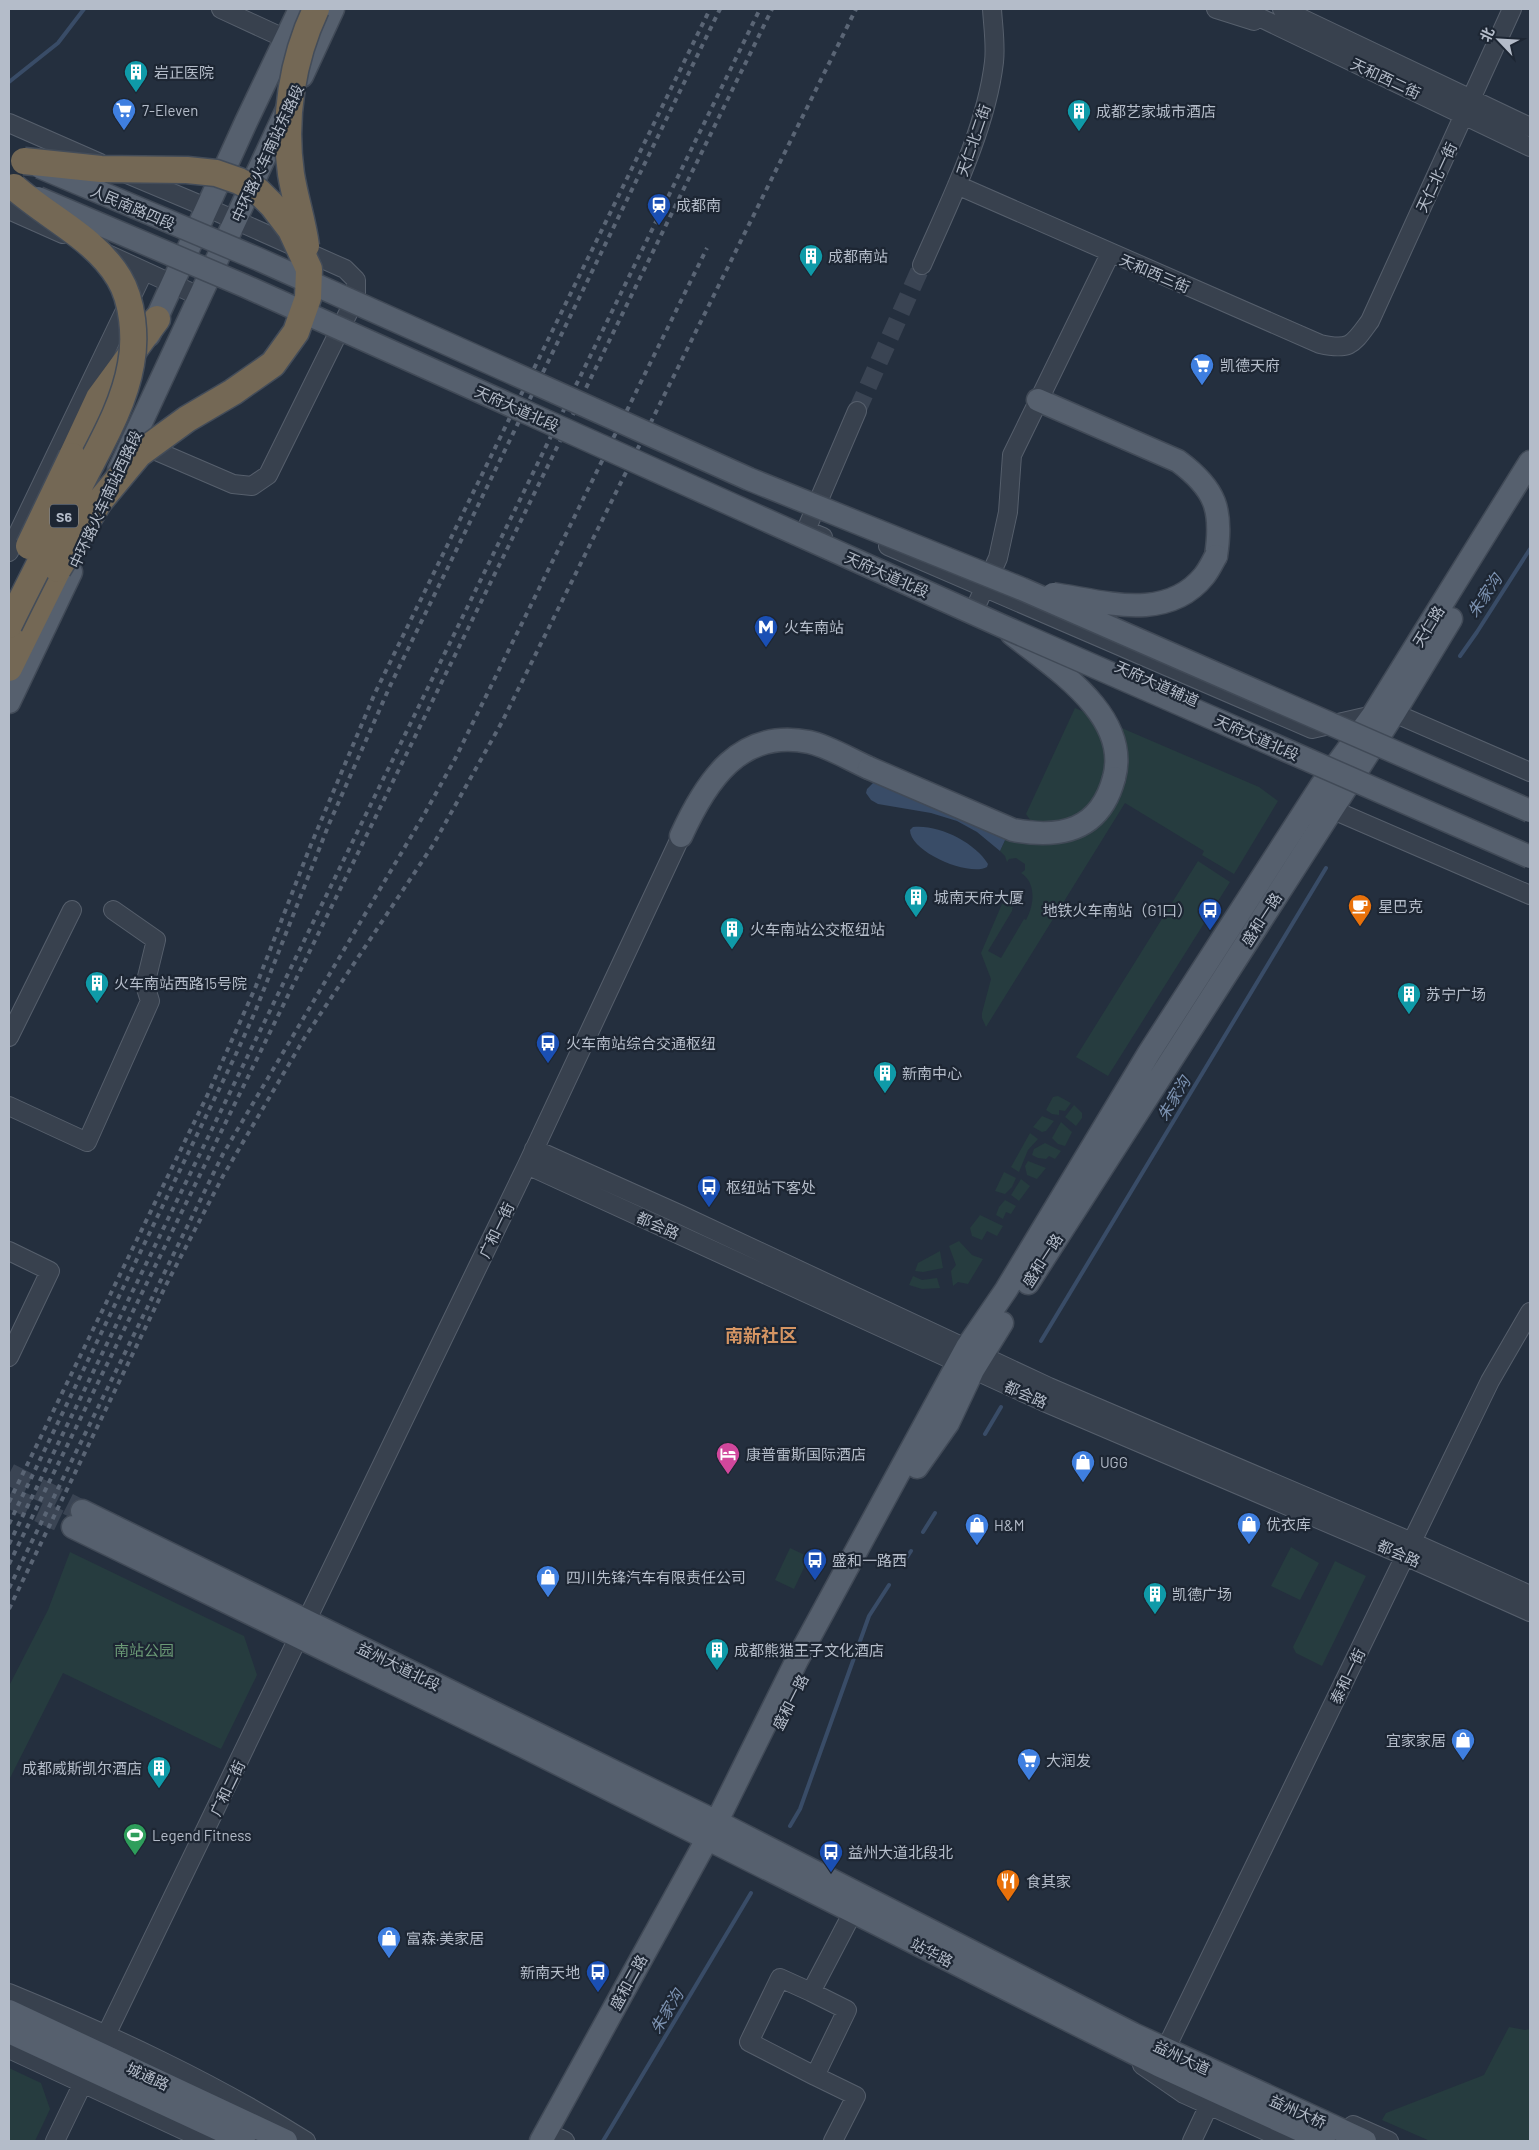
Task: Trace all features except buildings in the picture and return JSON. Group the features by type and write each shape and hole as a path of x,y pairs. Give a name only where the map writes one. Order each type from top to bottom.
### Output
{"highway":[{"path":"9,668 58,569 99,502 139,454 187,419 234,392 273,364 296,332 308,298 309,269 304,226 291,175 288,137 290,92 299,51 316,9"},
{"path":"17,157 101,169 187,170 216,173 239,181 258,191 292,230 309,269"},
{"name":"S6","path":"9,626 120,406 131,363 133,332 128,301 120,279 96,249 71,229 34,205 10,194"},
{"path":"9,589 99,398 157,319"}],"main road":[{"name":"中环路火车南站东路段","path":"173,285 246,122 300,9"},
{"name":"中环路火车南站东路段","path":"201,297 333,9"},
{"name":"人民南路四段","path":"17,157 258,259"},
{"name":"人民南路四段","path":"10,194 245,286"},
{"name":"天府大道北段","path":"258,259 748,479 1022,589 1530,811"},
{"name":"中环路火车南站西路段","path":"9,626 173,285"},
{"name":"天府大道北段","path":"245,286 1002,626 1530,857"},
{"name":"中环路火车南站西路段","path":"9,702 201,297"},
{"path":"1022,589 1106,603 1140,606 1164,602 1186,591 1204,576 1216,556 1220,531 1216,506 1208,490 1196,475 1178,462 1038,400"},
{"name":"天仁路","path":"1384,714 1530,462"},
{"name":"天仁路","path":"1321,786 1384,714 1530,490"},
{"path":"681,836 702,796 720,770 740,753 750,748 771,741 789,739 811,742 1013,830 1034,834 1059,833 1073,830 1086,823 1105,802 1116,770 1116,754 1112,736 1105,719 1093,703 1077,687 1002,626"},
{"name":"盛和一路","path":"970,1358 1331,809 1384,714"},
{"name":"盛和一路","path":"717,1833 881,1522 901,1488 948,1423 970,1358 1006,1290 1149,1053 1321,786"},
{"name":"益州大道北段","path":"78,1519 717,1833"},
{"name":"站华路","path":"717,1833 853,1912 1129,2041"},
{"name":"站华路","path":"717,1833 1129,2041 1158,2065"},
{"name":"盛和二路","path":"555,2140 717,1833"},
{"name":"城通路","path":"9,2011 286,2141"},
{"name":"城通路","path":"9,2032 244,2141"},
{"name":"益州大道","path":"1129,2041 1222,2094"},
{"name":"益州大道","path":"1158,2065 1222,2094"},
{"name":"益州大桥","path":"1222,2094 1324,2141"},
{"name":"益州大桥","path":"1222,2094 1365,2141"}],"street":[{"path":"221,9 286,39"},
{"name":"天仁北二街","path":"922,264 957,186 989,90 995,61 992,9"},
{"path":"1216,9 1299,27"},
{"name":"天和西二街","path":"1242,9 1299,27 1472,99 1530,128"},
{"name":"天和西二街","path":"1282,9 1299,27 1530,148"},
{"path":"1290,9 1299,27"},
{"name":"天仁北一街","path":"1354,342 1370,320 1512,9"},
{"path":"150,184 178,180 214,162 246,122"},
{"name":"人民南路四段","path":"9,123 236,220 345,269 356,280 356,297 268,475 252,486 232,484 133,441"},
{"name":"天和西三街","path":"957,186 1320,344 1339,348 1354,342"},
{"path":"10,194 144,271 201,297"},
{"path":"976,604 998,558 1008,512 1012,455 1110,254"},
{"path":"9,552 14,527 144,271"},
{"path":"809,522 857,411"},
{"name":"天府大道辅道","path":"809,522 984,587 1312,729 1384,714"},
{"name":"天府大道辅道","path":"809,522 976,604 1302,747 1331,809"},
{"path":"14,527 50,544"},
{"path":"1384,714 1530,772"},
{"path":"1331,809 1530,895"},
{"name":"广和一街","path":"304,1629 531,1157 681,836"},
{"path":"9,1036 72,910"},
{"path":"9,1106 87,1142 150,1001 145,985 156,940 113,910"},
{"name":"都会路","path":"531,1157 970,1358 1044,1402 1409,1549 1530,1595"},
{"path":"9,1251 50,1271 9,1358"},
{"name":"泰和一街","path":"1169,2042 1490,1381 1530,1312"},
{"name":"都会路","path":"1409,1549 1530,1612"},
{"name":"广和二街","path":"106,2034 304,1629"},
{"path":"811,1992 853,1912"},
{"path":"815,2076 847,2010 780,1978 749,2042 815,2076 856,2096 833,2141"},
{"path":"9,1993 106,2034 263,2114 306,2141"},
{"path":"1129,2041 1169,2042 1200,2054 1389,2141"},
{"path":"1129,2041 1149,2070 1184,2094 1222,2094 1288,2141"},
{"path":"9,2049 207,2141"},
{"path":"55,2141 82,2083"},
{"path":"1192,2141 1222,2094"}],"green space":[{"path":"1075,708 1259,787 1278,801 1234,874 1202,855 1204,851 1125,803 986,1027 982,1013 991,979 981,953 1002,904 1007,899 1011,899 1013,904 1012,911 988,951 1001,958 1024,919 1026,920 1031,908 1033,895 1030,883 1021,873 1025,870 1025,864 1016,858 1009,859 1007,862 1005,856 1000,851 1008,834 1042,837 1026,814"},
{"path":"1198,861 1230,882 1108,1076 1076,1057"},
{"path":"1058,1096 1071,1103 1065,1111 1059,1110 1059,1115 1052,1114 1046,1110 1053,1097"},
{"path":"1074,1105 1082,1113 1082,1118 1076,1126 1065,1117"},
{"path":"1042,1116 1054,1121 1046,1131 1042,1132 1033,1127"},
{"path":"1061,1122 1072,1132 1065,1146 1058,1144 1052,1138"},
{"path":"1030,1133 1038,1139 1028,1150 1019,1172 1011,1167"},
{"path":"1045,1143 1061,1151 1055,1159 1049,1156 1046,1159 1038,1158 1032,1155 1034,1149"},
{"path":"1028,1161 1046,1168 1037,1179 1027,1175 1025,1166"},
{"path":"1004,1172 1016,1178 1012,1187 1005,1194 995,1191"},
{"path":"1021,1179 1030,1186 1019,1201 1011,1195"},
{"path":"1005,1200 1016,1206 1011,1214 1006,1212 1003,1219 996,1215 999,1207"},
{"path":"980,1215 1003,1226 997,1236 987,1231 982,1240 972,1236 970,1228"},
{"path":"959,1241 972,1255 983,1259 968,1284 958,1282 953,1286 951,1271 956,1265 949,1246"},
{"path":"940,1251 943,1268 923,1272 915,1271 918,1263"},
{"path":"913,1276 922,1280 937,1278 940,1288 922,1289 909,1285"},
{"path":"1291,1547 1319,1563 1300,1600 1271,1586"},
{"path":"790,1548 809,1557 794,1589 775,1580"},
{"name":"南站公园","path":"70,1552 244,1636 257,1675 221,1749 63,1673 9,1780 9,1686 48,1610"},
{"path":"1335,1561 1366,1576 1322,1666 1296,1653 1293,1647"},
{"path":"1509,2027 1530,2029 1530,2141 1430,2141 1382,2120 1386,2113 1484,2075"},
{"path":"9,2068 41,2083 50,2109 35,2141 9,2141"}],"water":[{"path":"873,783 879,783 1006,838 1000,851 977,832 957,821 931,813 878,804 871,800 866,793"},
{"path":"913,827 933,828 955,836 982,856 988,864 987,867 967,869 942,861 930,854 913,838 910,830"}],"waterway":[{"path":"9,82 58,43 84,9"},
{"name":"朱家沟","path":"1460,656 1530,549"},
{"name":"朱家沟","path":"1041,1341 1326,868"},
{"name":"朱家沟","path":"985,1434 1001,1407"},
{"name":"朱家沟","path":"923,1532 935,1513"},
{"name":"朱家沟","path":"903,1563 911,1551"},
{"name":"朱家沟","path":"790,1826 800,1809 869,1616 889,1585"},
{"name":"朱家沟","path":"603,2141 751,1893"}],"tunnel":[{"path":"857,411 922,265"},
{"path":"9,1474 82,1511"},
{"path":"9,1497 73,1527"}],"railway":[{"path":"9,1502 207,1096 256,986 310,847 375,693 710,9"},
{"path":"9,1524 236,1054 255,1012 329,824 390,686 720,9"},
{"path":"9,1544 760,9"},
{"path":"9,1564 772,9"},
{"path":"9,1609 166,1285 223,1176 305,1037 433,845 502,722 856,9"},
{"path":"9,1588 223,1154 455,759 707,248"}],"place":[{"name":"岩正医院","path":"136,93"},
{"name":"7-Eleven","path":"124,131"},
{"name":"成都艺家城市酒店","path":"1079,132"},
{"name":"成都南","path":"659,226"},
{"name":"成都南站","path":"811,277"},
{"name":"凯德天府","path":"1202,386"},
{"name":"火车南站","path":"766,648"},
{"name":"城南天府大厦","path":"916,918"},
{"name":"星巴克","path":"1360,927"},
{"name":"地铁火车南站（G1口）","path":"1210,931"},
{"name":"火车南站公交枢纽站","path":"732,950"},
{"name":"火车南站西路15号院","path":"97,1004"},
{"name":"苏宁广场","path":"1409,1015"},
{"name":"火车南站综合交通枢纽","path":"548,1064"},
{"name":"新南中心","path":"885,1094"},
{"name":"枢纽站下客处","path":"709,1208"},
{"name":"康普雷斯国际酒店","path":"728,1475"},
{"name":"UGG","path":"1083,1483"},
{"name":"优衣库","path":"1249,1545"},
{"name":"H&M","path":"977,1546"},
{"name":"盛和一路西","path":"815,1581"},
{"name":"四川先锋汽车有限责任公司","path":"548,1598"},
{"name":"凯德广场","path":"1155,1615"},
{"name":"成都熊猫王子文化酒店","path":"717,1671"},
{"name":"宜家家居","path":"1463,1761"},
{"name":"大润发","path":"1029,1781"},
{"name":"成都威斯凯尔酒店","path":"159,1789"},
{"name":"Legend Fitness","path":"135,1856"},
{"name":"益州大道北段北","path":"831,1873"},
{"name":"食其家","path":"1008,1902"},
{"name":"富森·美家居","path":"389,1959"},
{"name":"新南天地","path":"598,1993"}],"district":[{"name":"南新社区","path":"761,1335"}]}
